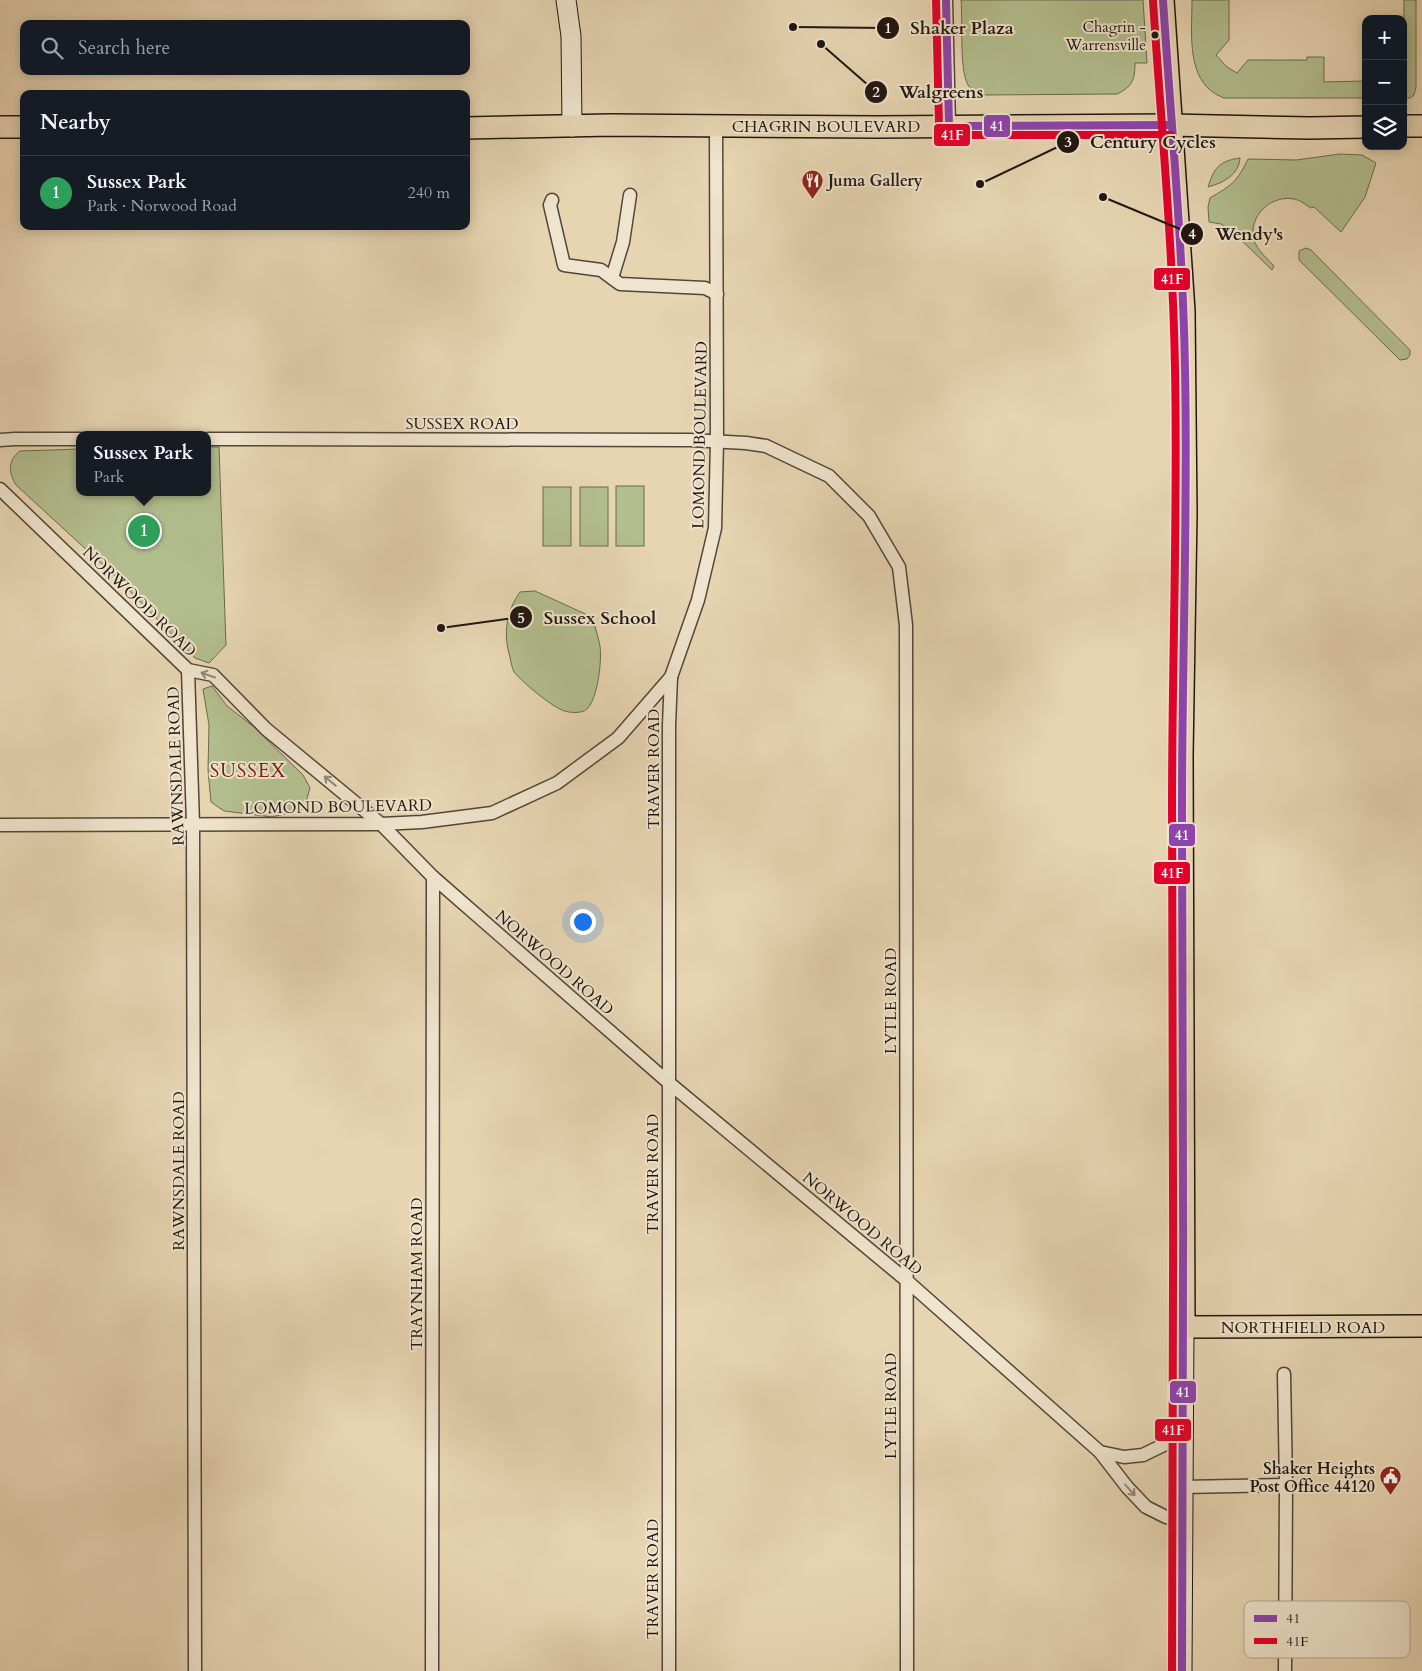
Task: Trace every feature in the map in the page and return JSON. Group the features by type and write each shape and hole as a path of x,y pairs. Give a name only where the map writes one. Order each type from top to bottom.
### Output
{"main road":[{"path":"566,0 571,36 572,127"},
{"path":"1163,0 1183,295 1185,368 1186,534 1182,755 1184,1327 1182,1671"},
{"name":"CHAGRIN BOULEVARD","path":"470,128 1171,125 1362,127"},
{"path":"1407,126 1422,126"},
{"path":"0,127 20,127"},
{"name":"NORTHFIELD ROAD","path":"1184,1327 1422,1326"}],"street":[{"path":"946,0 950,126"},
{"name":"LOMOND BOULEVARD","path":"0,825 381,824 422,822 492,813 556,783 618,738 671,677 698,600 715,528 717,441 716,127"},
{"path":"612,278 622,242 630,195"},
{"path":"552,200 550,205 564,265 601,270 620,284 706,288 717,294"},
{"path":"0,440 76,439"},
{"name":"SUSSEX ROAD","path":"211,439 717,441"},
{"name":"LYTLE ROAD","path":"717,441 766,446 830,476 869,516 899,567 906,625 908,1671"},
{"name":"NORWOOD ROAD","path":"0,489 188,670 213,675 266,728 381,824 432,877 668,1082 906,1280 1100,1452 1127,1487 1146,1507 1166,1517 1182,1521"},
{"name":"RAWNSDALE ROAD","path":"188,670 193,824 195,1671"},
{"name":"TRAVER ROAD","path":"669,1671 668,1082 669,725 671,677"},
{"name":"TRAYNHAM ROAD","path":"432,877 432,1671"},
{"path":"1284,1374 1285,1601"},
{"path":"1100,1452 1124,1457 1143,1455 1184,1435"},
{"path":"1183,1487 1286,1485"},
{"path":"1285,1658 1285,1671"}],"green space":[{"path":"961,0 1143,0 1147,63 1135,63 1132,82 1126,89 1117,94 984,95 975,92 968,85 963,68"},
{"path":"1192,0 1229,0 1229,40 1216,55 1227,67 1237,73 1248,60 1307,60 1307,57 1324,57 1324,82 1362,81 1362,98 1224,98 1211,91 1203,82 1197,70 1193,56"},
{"path":"1404,0 1416,0 1416,87 1414,95 1410,98 1407,98 1407,15 1404,15"},
{"path":"1340,154 1362,155 1376,163 1365,197 1341,232 1314,207 1311,208 1301,201 1286,198 1265,207 1256,219 1253,234 1255,243 1274,266 1272,270 1233,232 1221,224 1209,222 1208,207 1210,198 1233,182 1241,173 1248,159 1296,160"},
{"path":"1240,158 1237,169 1233,174 1219,183 1208,187 1215,170 1222,163"},
{"path":"1306,248 1311,250 1410,350 1410,355 1407,359 1400,360 1299,260 1299,251"},
{"path":"211,447 219,447 226,645 209,663 195,658 116,577 16,485 10,467 13,458 20,451 76,449 76,496 211,496"},
{"path":"616,486 644,486 644,546 616,546"},
{"path":"543,487 571,487 571,546 543,546"},
{"path":"580,487 608,487 608,546 580,546"},
{"path":"535,591 592,617 600,646 600,669 594,696 591,704 585,711 571,712 557,708 529,687 513,670 506,632 509,615 520,592"},
{"path":"212,686 227,706 254,727 303,775 310,788 304,809 272,817 224,811 211,802 208,770 209,725 203,689"}],"transit line":[{"name":"41F","path":"936,0 939,126 940,131 944,135 1171,135"},
{"name":"41","path":"946,0 949,126 1171,125"},
{"name":"41","path":"1163,0 1182,277 1186,424 1182,806 1182,1671"},
{"name":"41F","path":"1153,1 1172,277 1176,424 1172,806 1172,1671"}],"place":[{"name":"Shaker Plaza","path":"793,27"},
{"name":"Chagrin - Warrensville","path":"1155,35"},
{"name":"Walgreens","path":"821,44"},
{"name":"Century Cycles","path":"980,184"},
{"name":"Wendy's","path":"1103,197"},
{"name":"Juma Gallery","path":"812,199"},
{"name":"Sussex Park","path":"144,531"},
{"name":"Sussex School","path":"441,628"},
{"name":"Shaker Heights Post Office 44120","path":"1391,1496"}],"district":[{"name":"SUSSEX","path":"248,770"}]}
